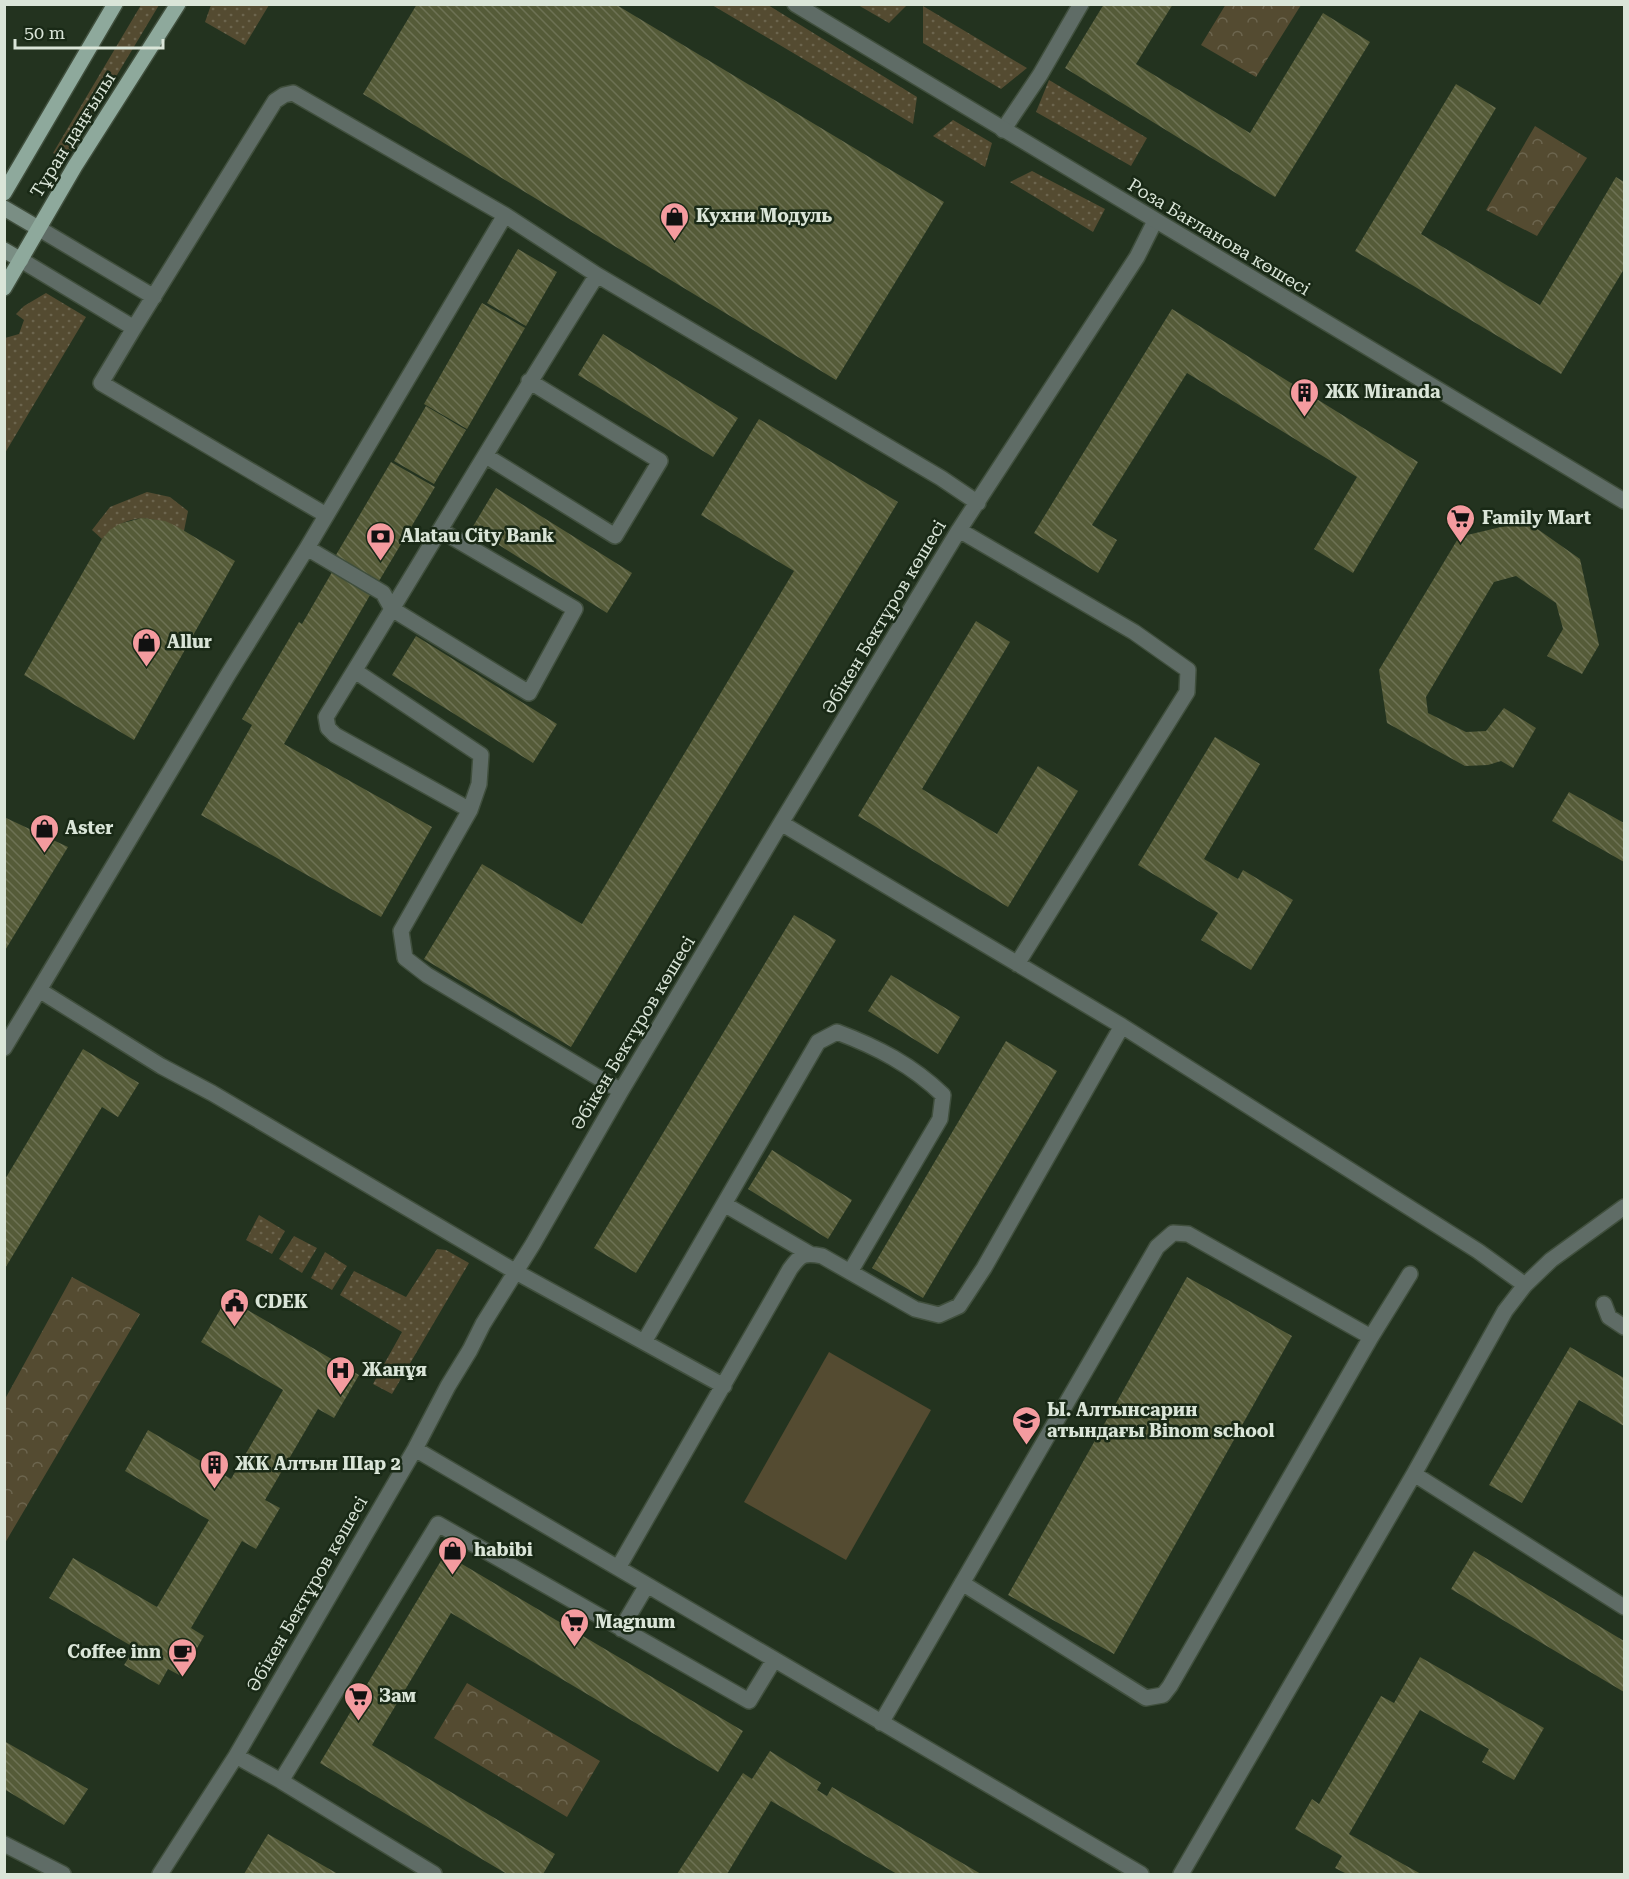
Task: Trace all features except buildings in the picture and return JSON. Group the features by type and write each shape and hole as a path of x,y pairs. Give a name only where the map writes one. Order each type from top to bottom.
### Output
{"main road":[{"name":"Тұран даңғылы","path":"4,193 115,4"},
{"name":"Тұран даңғылы","path":"4,288 75,166 178,4"},
{"path":"4,208 39,228"},
{"path":"4,250 21,260"}],"street":[{"name":"Роза Бағланова көшесі","path":"795,4 1624,501"},
{"path":"1003,130 1040,75 1081,4"},
{"path":"326,515 101,382 275,101 284,95 293,93 506,215 597,275 941,478 978,503"},
{"path":"4,1048 506,215"},
{"name":"Әбікен Бектұров көшесі","path":"160,1875 236,1756 416,1449 448,1386 781,823 959,530 1137,257 1155,221"},
{"path":"39,228 154,297"},
{"path":"21,260 134,328"},
{"path":"470,810 335,735 328,728 326,717 486,456 529,381 597,275"},
{"path":"486,456 615,536 660,461 529,381"},
{"path":"307,548 383,593 392,609 529,693 576,609 440,530"},
{"path":"959,530 1134,632 1188,670 1187,692 1017,964"},
{"path":"355,671 481,756 479,784 470,810 401,931 405,958 427,975 621,1091"},
{"path":"781,823 1122,1026 1478,1251 1525,1285"},
{"path":"39,990 161,1066 212,1093 516,1272 724,1386"},
{"path":"724,1204 810,1254 822,1256 915,1309 939,1315 959,1306 984,1268 1122,1026"},
{"path":"644,1342 818,1042 837,1032 868,1043 923,1076 943,1095 940,1119 850,1272"},
{"path":"1181,1875 1414,1474 1505,1311 1525,1285 1551,1260 1624,1207"},
{"path":"881,1723 1157,1247 1173,1233 1188,1234 1371,1337"},
{"path":"618,1568 790,1269 799,1257 810,1254"},
{"path":"962,1584 1146,1698 1163,1695 1410,1274"},
{"path":"1604,1304 1609,1317 1624,1327"},
{"path":"416,1449 1141,1875"},
{"path":"1414,1474 1624,1608"},
{"path":"281,1781 438,1524 749,1701 774,1660"},
{"path":"621,1629 647,1586"},
{"path":"236,1756 434,1875"},
{"path":"4,1844 63,1875"}],"green space":[{"path":"211,4 269,5 245,45 205,22"},
{"path":"1226,4 1301,5 1256,77 1201,45"},
{"path":"141,5 159,5 66,160 53,153"},
{"path":"712,5 768,5 917,97 913,124"},
{"path":"858,5 907,5 889,23"},
{"path":"923,6 1027,68 1001,89 923,43"},
{"path":"1049,80 1147,138 1131,166 1036,112"},
{"path":"953,120 992,143 985,167 933,136"},
{"path":"1535,126 1587,158 1537,236 1486,210"},
{"path":"1032,171 1105,209 1093,232 1010,182"},
{"path":"46,293 86,317 5,453 5,338 19,334 24,320 16,314 24,306"},
{"path":"147,492 170,497 188,511 184,531 162,522 141,518 121,524 102,539 92,530 110,507"},
{"path":"259,1215 285,1231 272,1254 246,1240"},
{"path":"294,1236 317,1248 302,1273 279,1259"},
{"path":"437,1249 446,1250 469,1263 392,1394 373,1384 402,1332 340,1295 354,1271 406,1297"},
{"path":"325,1252 347,1266 332,1290 311,1278"},
{"path":"72,1277 140,1314 5,1543 5,1399"},
{"path":"829,1352 931,1410 846,1560 744,1502"},
{"path":"467,1683 600,1761 567,1817 434,1738"}],"place":[{"name":"Кухни Модуль","path":"675,242"},
{"name":"ЖК Miranda","path":"1304,418"},
{"name":"Family Mart","path":"1461,544"},
{"name":"Alatau City Bank","path":"380,562"},
{"name":"Allur","path":"146,668"},
{"name":"Aster","path":"44,854"},
{"name":"CDEK","path":"234,1328"},
{"name":"Жанұя","path":"341,1396"},
{"name":"Ы. Алтынсарин атындағы Binom school","path":"1026,1446"},
{"name":"ЖК Алтын Шар 2","path":"214,1490"},
{"name":"habibi","path":"453,1576"},
{"name":"Magnum","path":"574,1648"},
{"name":"Coffee inn","path":"182,1678"},
{"name":"Зам","path":"358,1722"}]}
